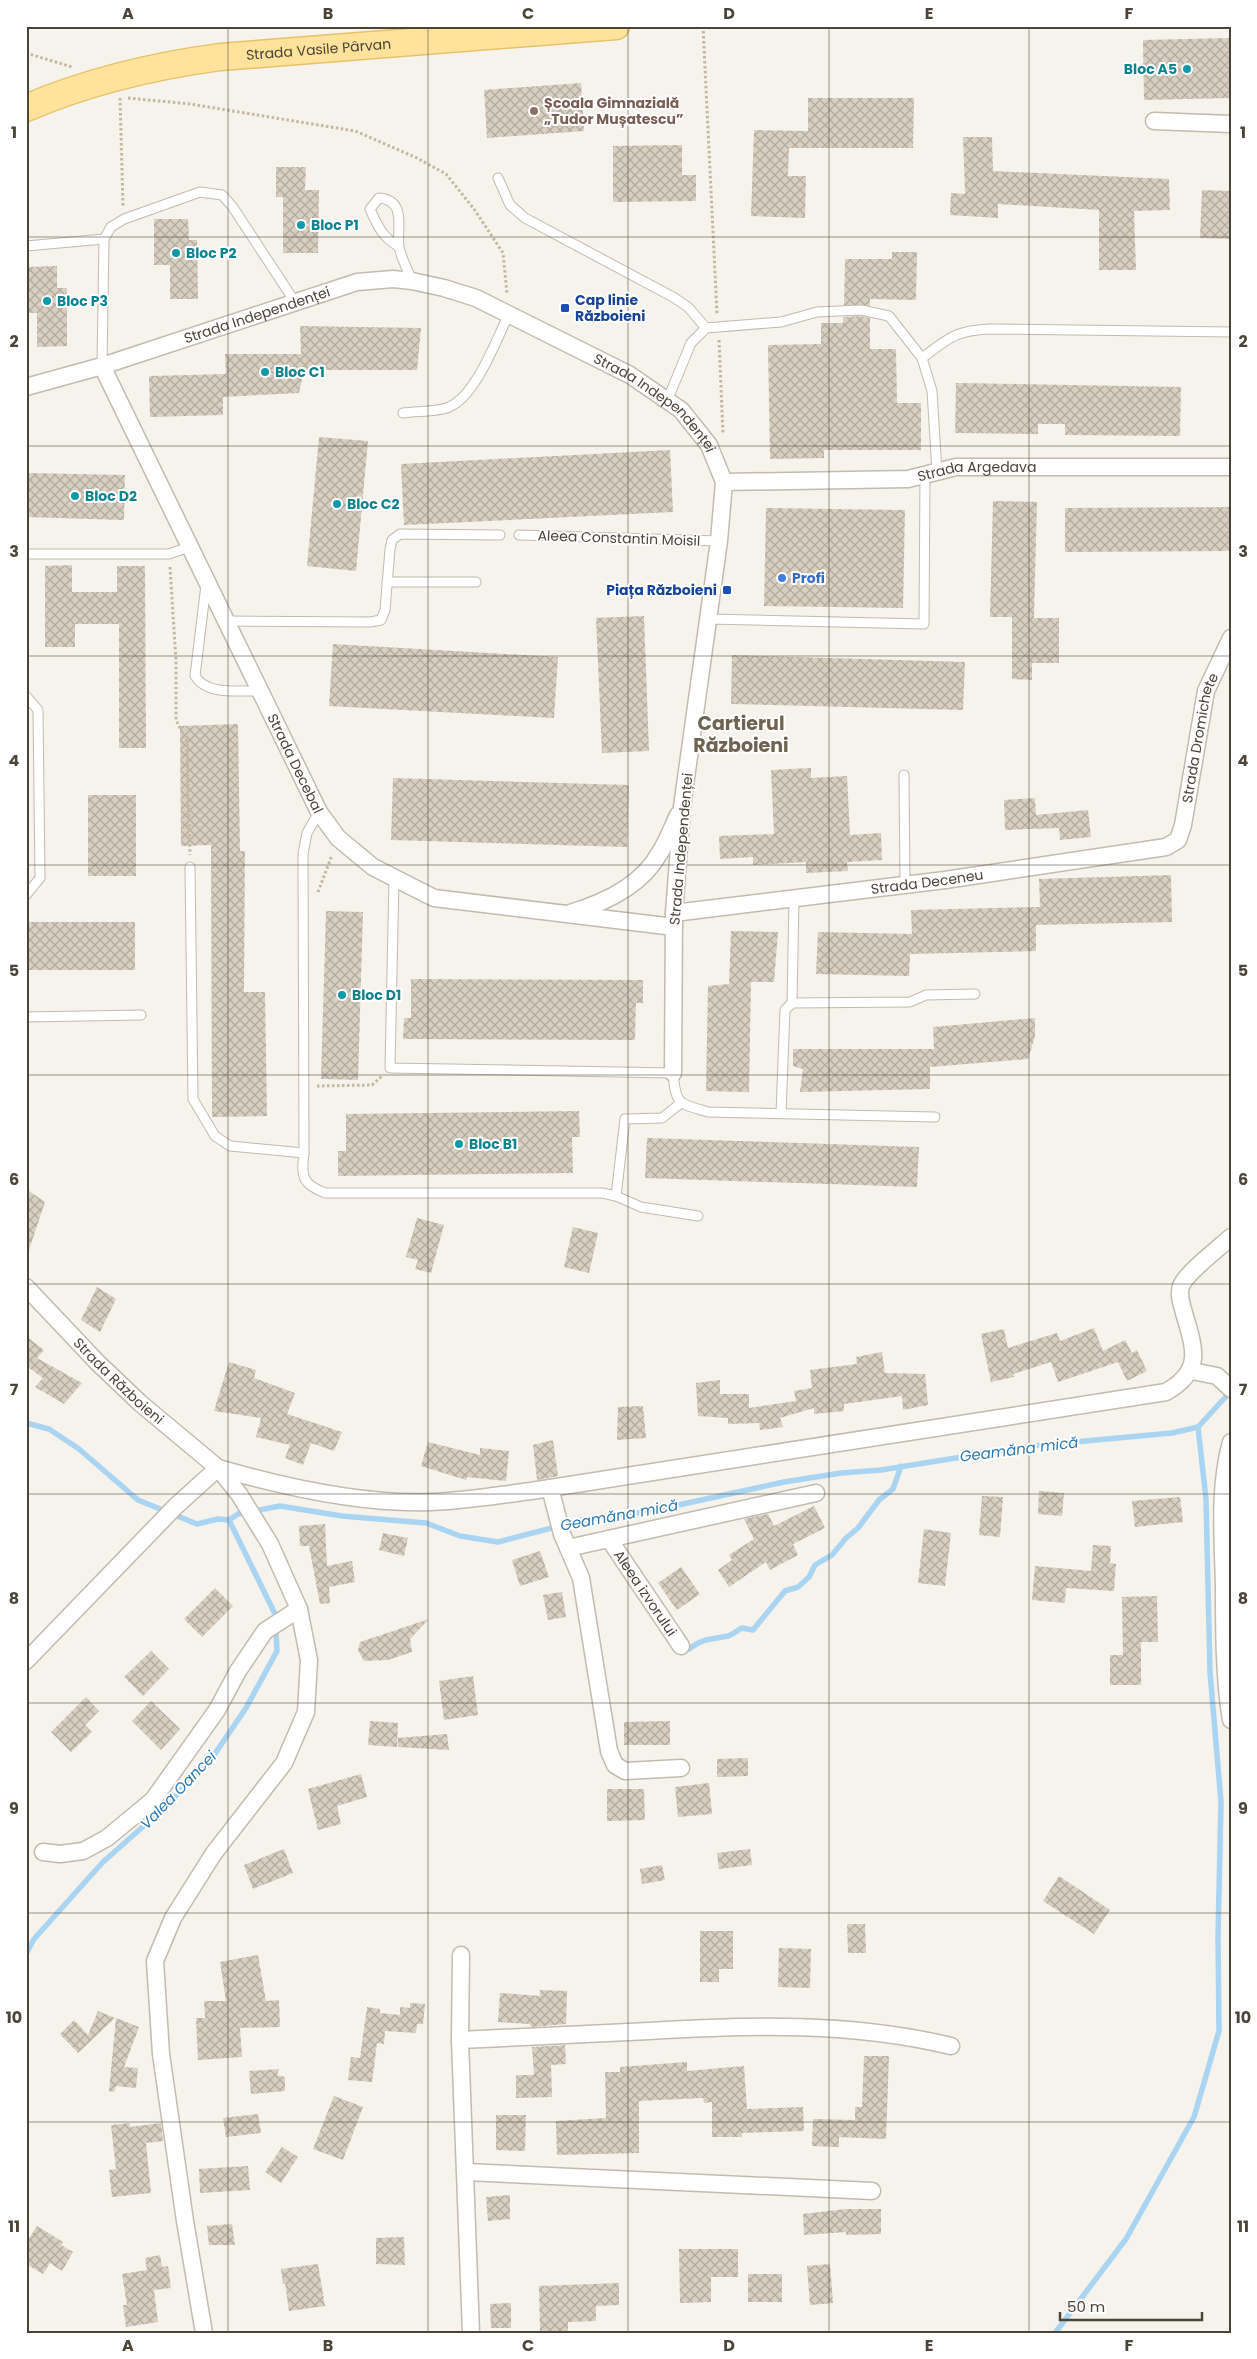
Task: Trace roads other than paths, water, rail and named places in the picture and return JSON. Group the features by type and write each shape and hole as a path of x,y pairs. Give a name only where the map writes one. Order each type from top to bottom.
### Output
{"main road":[{"name":"Strada Vasile Pârvan","path":"26,108 60,93 114,88 166,64 220,57 616,26"}],"street":[{"path":"1154,121 1231,124"},
{"name":"Strada Independenței","path":"26,387 102,366 357,282 393,278 444,288 476,298 630,376 681,410 709,445 724,482 719,541 682,807 674,920 673,1073"},
{"name":"Strada Decebal","path":"102,366 319,812 338,838 373,866 434,898 563,915 674,920"},
{"name":"Strada Argedava","path":"724,482 908,479 956,467 1231,467"},
{"name":"Strada Dromichete","path":"1178,840 1183,826 1206,691 1231,638"},
{"path":"563,915 590,907 622,891 642,875 659,855 682,807"},
{"name":"Strada Deceneu","path":"674,920 794,898 1166,847 1178,840"},
{"path":"218,1468 252,1477 360,1499 432,1502 550,1488 1013,1415 1142,1398 1166,1392 1180,1384 1192,1371 1194,1355 1180,1301 1181,1286 1194,1270 1231,1237"},
{"name":"Strada Războieni","path":"26,1287 97,1362 140,1403 218,1468"},
{"path":"1192,1371 1217,1376 1231,1389"},
{"path":"1231,1442 1224,1482 1222,1528 1224,1622 1231,1720"},
{"path":"204,2333 185,2221 161,2054 155,1961 173,1918 214,1853 284,1763 306,1712 309,1660 299,1610 270,1544 239,1494 218,1468"},
{"path":"26,1661 176,1506 218,1468"},
{"path":"550,1488 565,1541 581,1578 609,1751 615,1765 625,1771 681,1768"},
{"path":"565,1541 608,1539 816,1494"},
{"name":"Aleea izvorului","path":"608,1539 681,1646"},
{"path":"43,1852 60,1854 83,1851 107,1838 154,1800 217,1710 238,1672 265,1630 299,1610"},
{"path":"461,1955 460,2040 471,2333"},
{"path":"460,2040 752,2025 827,2028 907,2035 951,2046"},
{"path":"466,2172 872,2191"}],"lane":[{"path":"498,178 503,194 510,205 525,218 674,298 688,307 706,328"},
{"path":"102,366 104,239 111,227 124,218 200,192 222,195 232,206 295,302"},
{"path":"398,246 386,240 370,209 379,198 384,198 392,204 399,216 398,246 412,281"},
{"path":"26,246 104,239"},
{"path":"667,401 691,343 706,328 781,322 817,312 868,312 889,316 922,358 932,391 931,473 924,624 708,619"},
{"path":"404,413 449,408 464,396 477,378 509,314"},
{"path":"922,358 946,340 964,331 989,329 1231,332"},
{"path":"226,621 370,622 380,620 385,610 392,540 400,534 500,535"},
{"name":"Aleea Constantin Moisil","path":"519,535 719,541"},
{"path":"26,554 169,554 189,547"},
{"path":"207,582 196,676 199,683 207,688 261,691"},
{"path":"388,582 476,582"},
{"path":"26,696 38,710 40,878 26,895"},
{"path":"904,775 905,884"},
{"path":"319,812 307,833 303,854 304,1153 302,1172 305,1181 312,1188 325,1193 602,1193 616,1196 640,1207 698,1216"},
{"path":"190,867 193,1099 215,1136 230,1146 304,1153"},
{"path":"394,878 390,1068 673,1073 675,1096 681,1103 708,1112 935,1117"},
{"path":"781,1113 785,1010 792,1003 794,898"},
{"path":"792,1003 910,1002 926,996 975,994"},
{"path":"26,1017 140,1016"},
{"path":"616,1196 625,1118 662,1118 681,1103"}],"waterway":[{"name":"Geamăna mică","path":"26,1423 49,1429 79,1449 138,1500 197,1524 218,1519 229,1520 238,1514 280,1506 342,1516 426,1523 460,1536 498,1542 582,1520 651,1511 784,1482 841,1473 881,1470 1031,1446 1172,1433 1198,1427 1231,1391"},
{"path":"1055,2333 1126,2239 1194,2117 1219,2031 1218,1936 1221,1802 1210,1672 1206,1499 1198,1427"},
{"path":"689,1649 704,1641 731,1635 742,1628 753,1630 785,1591 798,1587 809,1577 815,1565 832,1555 846,1538 858,1528 879,1500 893,1489 901,1466"},
{"name":"Valea Oancei","path":"26,1954 34,1939 103,1862 156,1815 208,1764 246,1708 277,1651 275,1614 229,1520"}],"place":[{"name":"Bloc A5","path":"1187,69"},
{"name":"Școala Gimnazială „Tudor Mușatescu”","path":"534,111"},
{"name":"Bloc P1","path":"301,225"},
{"name":"Bloc P2","path":"176,253"},
{"name":"Bloc P3","path":"47,301"},
{"name":"Cap linie Războieni","path":"565,308"},
{"name":"Bloc C1","path":"265,372"},
{"name":"Bloc D2","path":"75,496"},
{"name":"Bloc C2","path":"337,504"},
{"name":"Profi","path":"782,578"},
{"name":"Piața Războieni","path":"727,590"},
{"name":"Bloc D1","path":"342,995"},
{"name":"Bloc B1","path":"459,1144"}],"district":[{"name":"Cartierul Războieni","path":"741,734"}]}
